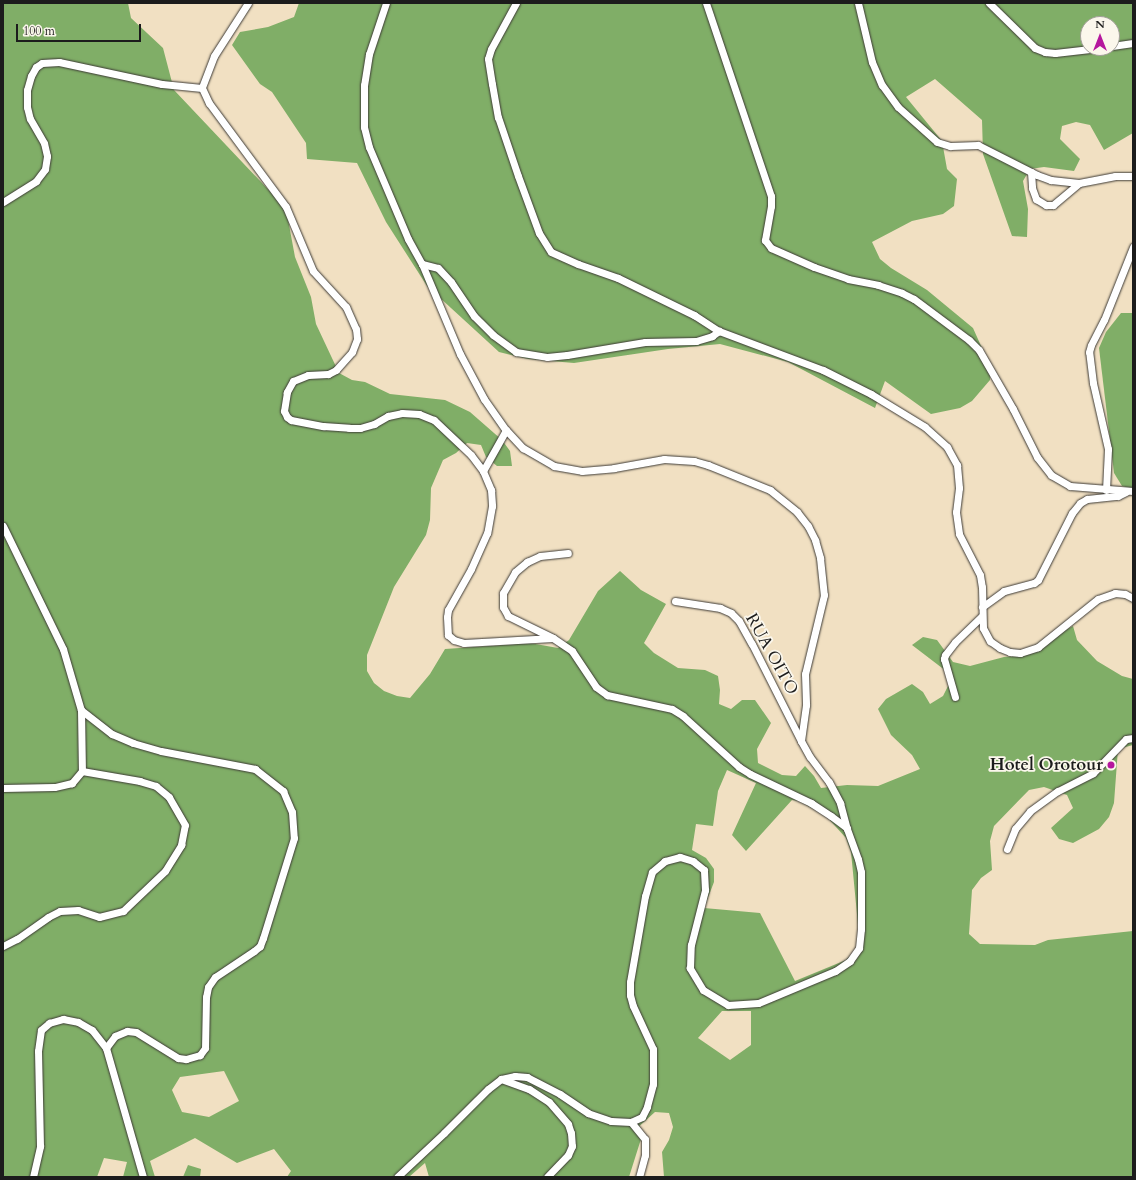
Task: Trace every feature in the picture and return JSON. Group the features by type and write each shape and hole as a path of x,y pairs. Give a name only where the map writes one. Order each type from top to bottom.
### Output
{"street":[{"path":"248,3 214,56 202,88 209,103 286,207 313,271 328,286 349,313 356,329 357,339 352,352 343,365 332,373 308,375 293,381 287,392 284,411 291,420 334,428 360,428 374,424 388,416 402,413 419,414 434,420 472,455 483,471 491,490 491,518 487,533 471,569 448,610 446,617 448,635 454,640 464,643 553,638"},
{"path":"386,3 370,54 365,79 362,105 364,127 369,147 408,239 422,264 460,354 484,399 506,430 524,448 554,466 582,471 614,468 664,459 694,461 770,490 797,512 808,526 815,540 820,558 824,595 805,674 806,705 801,740"},
{"path":"516,3 495,37 491,49 489,65 498,117 539,233 551,252 618,278 694,315 718,331 823,370 871,394 925,427 947,447 957,465 959,488 956,512 959,534 980,576 982,588 983,628 990,641 1000,648 1010,652 1020,653 1038,647 1098,599 1115,593 1126,594 1133,598"},
{"path":"706,3 770,196 771,206 765,240 771,248 776,252 848,279 878,285 902,293 969,340 983,356 1013,409 1037,456 1051,475 1070,486 1131,491"},
{"path":"858,3 872,62 882,85 898,107 926,133 941,144 950,146 972,144 1051,180 1079,183 1115,176 1133,176"},
{"path":"989,3 1035,48 1055,54 1080,51"},
{"path":"1120,45 1133,43"},
{"path":"3,202 36,181 45,169 47,156 44,143 30,119 27,107 27,90 31,76 36,67 42,63 59,62 162,84 202,88"},
{"path":"1031,172 1032,188 1036,199 1046,205 1053,205 1079,183"},
{"path":"1106,490 1108,449 1093,383 1089,352 1104,320 1133,248"},
{"path":"422,264 438,268 451,282 474,316 493,335 516,352 547,357 567,355 645,342 696,341 712,336 718,331"},
{"path":"483,471 506,430"},
{"path":"982,606 1004,591 1034,584 1038,580 1072,513 1080,503 1087,499 1118,496 1131,491"},
{"path":"3,526 63,649 81,710 82,771 72,783 54,787 3,788"},
{"path":"568,553 540,556 527,562 515,572 503,593 503,607 508,616 553,638 572,651 596,687 607,695 672,710 683,716 745,771 811,803 847,828"},
{"name":"RUA OITO","path":"632,1122 642,1116 653,1084 653,1049 633,1006 630,995 630,982 637,936 652,872 665,861 680,857 693,861 704,870 705,890 691,945 690,968 703,990 728,1005 758,1002 835,972 850,961 859,948 861,929 860,872 858,859 840,803 810,758 752,644 738,621 731,613 720,608 675,601"},
{"path":"955,697 944,659 945,655 955,642 982,616"},
{"path":"81,710 112,734 133,743 161,751 255,769 283,791 292,812 294,838 260,946 215,977 208,987 206,997 205,1048 200,1055 186,1059 178,1058 136,1032 127,1031 115,1036 106,1048"},
{"path":"1007,849 1015,829 1030,811 1058,791 1093,773 1126,739 1133,738"},
{"path":"3,946 17,939 48,917 60,911 78,910 99,917 123,911 164,871 181,845 185,825 169,797 156,786 140,781 82,771"},
{"path":"33,1177 40,1146 38,1051 41,1030 49,1023 63,1019 78,1022 92,1030 106,1048 143,1177"},
{"path":"397,1177 444,1134 488,1089 501,1079 515,1076 527,1077 560,1094 588,1113 611,1121 632,1122 645,1139 645,1155 639,1177"},
{"path":"501,1079 529,1089 549,1102 568,1124 571,1133 572,1146 568,1155 547,1177"}],"green space":[{"path":"3,3 128,3 131,18 163,48 174,90 279,201 287,214 295,257 311,297 316,324 339,373 352,380 365,382 390,394 445,400 470,412 502,440 510,451 512,466 497,466 486,457 481,445 467,443 456,453 443,460 431,488 430,520 426,535 394,587 367,655 367,671 374,683 384,691 397,696 410,698 430,674 445,649 530,643 558,648 569,640 598,591 620,571 641,590 666,604 644,643 654,653 678,668 705,670 718,676 720,690 719,704 731,709 742,700 755,700 771,723 757,749 758,763 782,775 796,776 805,766 814,776 821,788 847,785 878,786 920,769 912,755 891,735 878,709 886,699 912,684 923,692 930,704 943,696 949,684 946,671 912,645 923,637 937,640 953,662 970,666 1004,657 1018,656 1073,626 1077,640 1097,661 1122,676 1133,679 1133,745 1118,749 1114,803 1109,817 1099,829 1073,843 1059,839 1051,828 1073,808 1067,795 1044,787 1029,790 994,826 990,841 992,870 981,878 972,890 969,934 980,944 1035,945 1048,940 1133,931 1133,1177 664,1177 662,1152 669,1140 673,1127 669,1113 655,1112 635,1130 641,1139 629,1177 429,1177 425,1163 409,1177 287,1177 291,1171 274,1149 237,1163 195,1138 150,1161 155,1177 123,1177 127,1162 104,1158 97,1177 3,1177","holes":["727,770 756,783 732,835 746,851 792,800 799,801 826,816 846,838 851,852 859,935 857,949 846,960 795,981 760,913 704,908 714,882 714,869 706,858 692,850 696,824 713,826 718,791","722,1011 751,1011 751,1045 730,1060 698,1038","224,1071 239,1101 209,1117 182,1112 172,1090 180,1077"]},
{"path":"299,3 1133,3 1133,133 1104,150 1090,125 1076,122 1062,126 1060,139 1080,159 1074,171 1044,167 1030,169 1023,181 1028,209 1027,237 1012,236 983,154 982,120 935,79 906,97 942,141 947,169 957,179 954,206 943,214 912,221 872,242 880,259 891,268 927,290 973,328 990,366 990,380 972,401 960,408 931,414 885,381 875,408 788,362 720,344 668,349 574,363 528,359 499,352 427,286 386,222 357,163 307,159 306,143 272,92 260,84 232,45 240,32 268,27 294,17"},
{"path":"1121,313 1133,313 1133,489 1122,486 1114,473 1099,348 1106,332"},
{"path":"188,1165 201,1169 200,1177 183,1177"}],"place":[{"name":"Hotel Orotour","path":"1111,765"}]}
